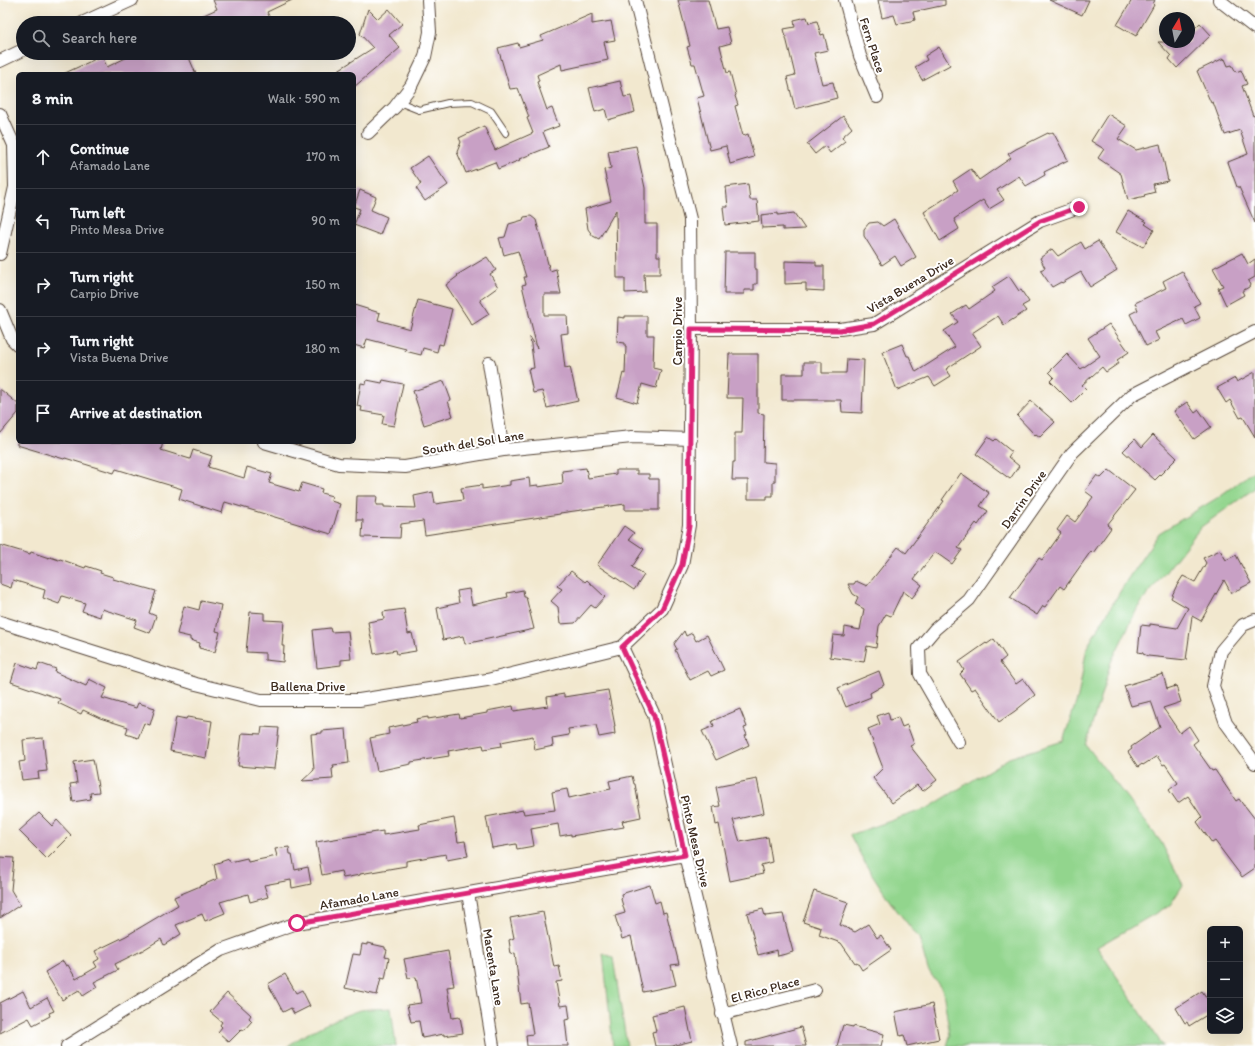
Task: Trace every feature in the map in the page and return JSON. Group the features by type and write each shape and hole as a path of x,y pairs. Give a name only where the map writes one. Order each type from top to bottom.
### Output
{"street":[{"path":"97,16 132,0"},
{"path":"368,134 399,102 411,86 424,57 430,32 428,0"},
{"name":"Carpio Drive","path":"622,647 662,609 682,565 689,526 691,439 690,219 635,0"},
{"name":"Fern Place","path":"845,0 860,56 877,97"},
{"path":"1219,0 1255,28"},
{"path":"0,61 16,53"},
{"path":"0,114 14,145 15,187 0,254"},
{"name":"Vista Buena Drive","path":"691,329 840,330 874,324 1040,221 1079,207"},
{"path":"0,310 12,339 16,343"},
{"name":"Darrin Drive","path":"959,742 920,674 919,648 935,629 969,600 1072,453 1132,395 1255,332"},
{"path":"489,363 503,450"},
{"name":"South del Sol Lane","path":"271,444 339,464 405,467 503,450 632,437 691,439"},
{"path":"1255,620 1243,624 1221,651 1213,686 1226,723 1255,763"},
{"name":"Ballena Drive","path":"0,622 196,684 261,700 359,700 487,680 622,647"},
{"name":"Pinto Mesa Drive","path":"622,647 654,716 722,1014 731,1046"},
{"name":"Afamado Lane","path":"67,1046 221,950 297,923 685,855"},
{"name":"Macenta Lane","path":"468,893 493,1046"},
{"name":"El Rico Place","path":"722,1014 816,990"}],"lane":[{"path":"399,102 419,110 448,103 472,102 491,110 506,134"}],"green space":[{"path":"1255,470 1255,488 1201,527 1138,607 1111,662 1086,745 1161,842 1183,885 1170,905 1097,947 1163,1046 947,1046 950,1036 943,991 928,970 919,938 891,903 866,865 850,835 928,808 1009,758 1063,741 1078,697 1087,647 1127,580 1159,533 1217,498"},
{"path":"603,953 613,958 627,1046 613,1046"},
{"path":"391,1008 396,1046 288,1046 312,1031 357,1011 366,1009"}],"building":[{"path":"213,0 292,0 267,12 269,16 202,16 217,9"},
{"path":"678,0 708,0 716,29 727,27 731,43 720,46 727,73 730,72 736,95 738,105 735,106 743,136 748,134 754,157 730,164 726,146 710,150 697,98 704,96 695,64 692,64 687,47 690,46"},
{"path":"878,0 945,0 945,5 913,12 915,20 897,24 894,15 882,18"},
{"path":"1049,0 1089,0 1082,15"},
{"path":"1132,0 1155,0 1154,5 1136,36 1117,25"},
{"path":"368,9 378,19 389,9 402,24 389,35 400,48 356,85 356,72 335,72 373,48 360,34"},
{"path":"592,14 592,24 611,21 615,40 604,42 608,60 562,70 561,64 537,75 539,81 537,82 547,110 552,108 559,126 543,132 549,147 498,169 495,162 466,173 457,152 461,142 459,138 484,126 495,150 533,133 527,118 529,117 518,88 510,89 498,48 518,43 519,47 543,40 541,36"},
{"path":"807,17 809,23 817,21 821,35 824,34 828,50 814,53 822,84 833,82 837,98 795,109 787,77 795,75 784,29 795,27 794,20"},
{"path":"1200,23 1211,35 1177,68 1169,59 1171,56 1164,48 1195,48 1195,28"},
{"path":"939,47 950,65 922,80 915,67 927,60 925,56"},
{"path":"1224,58 1228,66 1232,65 1236,72 1241,70 1247,84 1242,86 1253,116 1255,115 1255,223 1239,187 1237,187 1228,162 1248,154 1240,130 1225,135 1213,102 1211,103 1197,71"},
{"path":"93,60 104,60 107,67 122,60 190,60 195,72 67,72"},
{"path":"620,81 624,97 631,96 635,112 608,120 605,109 595,112 589,88"},
{"path":"1108,114 1127,126 1118,139 1136,150 1160,144 1168,181 1153,184 1155,192 1128,200 1121,174 1098,158 1104,149 1091,141"},
{"path":"843,116 852,128 842,137 845,141 830,153 825,146 815,154 807,144"},
{"path":"1053,132 1068,160 1044,172 1045,175 1026,186 1019,176 997,190 1004,200 989,209 983,200 954,219 959,229 940,241 924,212 958,190 953,181 971,169 979,180 1011,158 1008,154 1048,133"},
{"path":"636,146 645,188 645,224 657,224 657,256 660,256 660,274 644,274 645,292 625,293 625,278 617,278 616,210 599,239 593,236 588,229 585,209 611,201 604,170 611,168 608,151"},
{"path":"428,156 448,185 425,201 416,188 421,184 410,168"},
{"path":"748,184 750,200 757,200 759,221 725,225 723,207 728,207 726,187"},
{"path":"360,190 376,197 371,210 387,217 380,235 356,226 356,220 360,209 356,208 356,201"},
{"path":"1128,211 1147,222 1145,224 1154,230 1143,247 1116,232"},
{"path":"778,213 778,215 794,213 805,229 783,230 783,227 762,228 761,215"},
{"path":"531,216 536,220 550,271 556,269 561,294 544,294 544,315 567,315 568,333 561,334 565,368 570,367 578,401 547,408 542,391 533,393 528,369 534,368 530,337 537,348 522,285 526,284 524,277 526,277 518,251 504,255 499,238 505,237 509,224 523,220 524,217"},
{"path":"894,219 916,257 901,266 895,256 882,265 864,236 864,229 869,223 878,222 883,226"},
{"path":"1098,241 1117,270 1090,287 1081,272 1052,287 1040,270 1045,268 1040,258 1052,249 1058,256 1081,242 1085,249"},
{"path":"725,252 755,252 757,284 754,284 754,290 744,290 744,294 724,294"},
{"path":"1242,253 1248,264 1255,259 1255,277 1248,281 1250,285 1249,287 1242,291 1244,295 1226,305 1218,288 1223,286 1213,268"},
{"path":"487,257 496,270 490,274 498,287 480,300 489,314 472,325 446,285 458,276 457,275"},
{"path":"785,261 816,262 816,266 824,266 824,291 806,290 806,283 785,284"},
{"path":"1182,271 1200,303 1194,306 1200,318 1186,325 1183,319 1155,332 1159,340 1146,346 1130,314 1138,310 1135,303 1166,288 1163,281"},
{"path":"1009,276 1019,291 1021,290 1029,302 1022,306 1026,311 1004,325 998,316 972,333 981,346 946,369 951,376 935,386 929,377 897,390 882,352 902,344 916,372 955,347 944,331 958,322 952,314 966,305 969,309 995,291 992,287"},
{"path":"418,300 452,309 443,345 439,344 437,352 423,348 421,355 405,351 406,349 367,339 364,348 356,346 356,306 380,313 378,320 410,329"},
{"path":"625,316 647,316 647,335 654,335 653,368 661,370 656,388 642,384 637,403 617,397 623,373 625,374 626,346 625,343 617,342 618,317 625,318"},
{"path":"1109,324 1129,352 1117,360 1119,363 1106,372 1102,367 1082,385 1086,389 1072,403 1050,381 1054,377 1049,372 1067,354 1081,369 1100,356 1088,338"},
{"path":"729,354 758,354 758,413 764,414 763,462 775,463 773,496 767,496 767,499 748,499 748,480 732,480 733,462 735,462 735,433 742,433 743,398 727,398"},
{"path":"847,359 864,360 862,413 842,412 841,400 782,400 782,374 804,374 804,362 822,362 822,373 846,373"},
{"path":"1255,372 1255,437 1243,417 1240,418 1230,400 1226,403 1217,388 1235,378 1237,382"},
{"path":"367,380 382,383 383,380 403,384 394,426 382,424 384,415 361,411 362,407 357,406 361,383 366,384"},
{"path":"444,381 451,400 448,401 453,416 424,425 413,391"},
{"path":"0,389 16,402 16,415 0,434"},
{"path":"1031,401 1055,422 1040,437 1036,434 1035,435 1017,416"},
{"path":"1187,402 1195,413 1199,410 1211,427 1194,439 1174,411"},
{"path":"1153,435 1177,458 1155,480 1123,451 1135,439 1142,447"},
{"path":"988,437 994,441 996,439 1012,452 1008,457 1019,466 1010,479 976,454"},
{"path":"162,444 161,450 190,459 193,450 212,456 208,467 244,478 247,467 272,474 269,483 299,492 302,483 322,489 321,493 332,496 331,501 340,504 331,534 225,502 222,513 179,499 182,489 116,469 114,473 17,445"},
{"path":"586,468 588,478 616,474 616,470 637,470 637,474 649,474 649,479 659,479 659,510 625,510 625,504 425,535 423,521 401,524 400,538 362,537 363,520 356,520 357,496 377,496 376,505 384,505 384,507 416,508 414,496 433,492 435,504 463,500 461,488 482,485 482,489 510,485 510,481 529,478 530,486 538,485 538,487 563,483 562,471"},
{"path":"1109,470 1135,490 1107,525 1111,528 1093,553 1091,551 1064,589 1060,586 1045,607 1043,606 1037,615 1010,598 1039,558 1042,560 1061,533 1057,530 1067,516 1075,522 1093,497 1085,491 1097,475 1101,478"},
{"path":"961,473 989,493 980,506 988,511 978,525 976,523 958,548 962,550 952,564 935,552 914,579 922,585 912,598 903,591 891,616 886,614 879,626 876,648 867,646 864,662 830,657 833,635 844,636 845,627 860,630 864,609 855,604 858,597 853,594 848,584 854,584 856,581 867,586 898,547 906,553 944,501 942,500"},
{"path":"624,526 634,533 629,539 644,549 632,567 644,575 634,590 597,565"},
{"path":"0,545 30,554 31,552 49,558 60,559 85,568 86,566 101,571 100,573 113,577 113,579 156,591 149,613 156,616 150,633 134,627 137,620 102,609 100,617 82,611 85,603 62,596 59,604 43,598 45,590 13,580 11,588 0,584"},
{"path":"1220,550 1226,560 1236,555 1251,583 1231,593 1224,580 1201,621 1192,616 1186,660 1148,656 1138,652 1141,625 1150,626 1150,624 1177,628 1188,608 1171,598 1176,587 1183,576 1195,582 1206,563 1203,558"},
{"path":"571,571 585,582 587,580 605,597 595,608 591,605 575,623 560,624 558,607 551,601 562,589 557,586"},
{"path":"469,589 472,605 508,597 507,593 523,590 534,629 465,644 463,636 443,640 437,608 459,603 457,591"},
{"path":"201,601 221,605 216,631 220,632 215,652 199,648 200,643 190,640 190,637 177,634 184,606 199,610"},
{"path":"404,609 408,634 412,633 416,651 397,654 396,650 374,654 368,622 384,619 383,612"},
{"path":"250,612 264,613 264,620 284,621 282,646 284,646 283,662 265,660 265,653 246,652"},
{"path":"330,628 331,632 348,631 351,659 341,660 341,665 317,668 313,630"},
{"path":"684,631 686,636 692,633 696,641 707,635 724,670 711,676 708,671 690,680 675,650 677,649 674,644"},
{"path":"994,639 1006,657 1000,662 1016,684 1023,679 1035,695 999,722 975,688 971,690 960,674 964,670 959,662"},
{"path":"17,663 37,670 39,663 56,669 55,672 86,686 89,679 107,688 102,698 136,708 138,703 155,708 150,725 144,723 138,738 126,734 128,727 100,718 83,710 81,714 58,703 60,699 11,682"},
{"path":"879,671 884,685 870,693 871,697 846,707 838,688"},
{"path":"1163,674 1167,689 1176,686 1181,702 1163,708 1180,733 1189,726 1198,740 1193,744 1212,771 1215,770 1236,801 1239,799 1255,819 1255,868 1242,877 1215,841 1212,843 1197,822 1202,817 1188,796 1178,803 1169,790 1178,783 1165,764 1163,765 1157,756 1138,767 1128,752 1132,749 1131,747 1160,727 1151,701 1131,706 1124,686"},
{"path":"608,690 615,726 615,734 599,737 596,725 568,729 569,735 552,738 553,746 535,750 533,736 501,742 502,746 484,749 483,745 448,751 449,756 411,762 411,764 377,771 370,738 389,734 388,728 417,722 416,719 428,717 428,719 459,714 460,718 513,706 514,711 548,706 547,697 564,694 564,697"},
{"path":"740,709 747,727 744,728 747,735 745,736 749,745 716,760 702,731 714,726 712,721"},
{"path":"888,712 890,720 898,717 902,727 907,725 914,744 910,746 937,780 923,791 917,785 892,803 873,778 883,768 868,729 880,724 877,716"},
{"path":"176,717 186,719 187,717 212,721 206,758 170,751"},
{"path":"262,727 279,728 274,769 238,766 242,733 261,734"},
{"path":"346,729 349,763 333,765 333,779 302,781 314,770 311,734 322,733 322,731"},
{"path":"43,738 47,771 38,772 39,778 22,780 19,762 25,761 23,740"},
{"path":"93,759 99,792 90,793 91,799 73,802 70,784 77,783 74,762"},
{"path":"632,776 635,784 641,817 622,821 624,827 571,836 571,834 560,836 558,824 531,829 534,846 517,849 516,844 492,848 486,817 523,810 524,814 555,810 552,792 567,789 569,798 611,789 609,781"},
{"path":"757,779 764,813 733,820 740,842 768,837 772,862 761,865 763,874 730,881 719,824 716,825 713,807 720,806 716,787"},
{"path":"39,813 52,826 57,820 71,835 47,859 19,831"},
{"path":"454,818 458,842 465,841 468,856 447,860 446,854 406,861 406,866 343,878 341,871 322,875 316,842 383,831 383,835 420,829 419,825"},
{"path":"289,847 295,870 308,867 311,884 292,888 291,880 264,885 268,897 250,902 248,894 220,902 225,913 205,921 202,914 176,925 181,934 164,945 161,939 115,964 118,970 94,982 97,987 83,996 79,990 62,1000 45,972 63,961 66,966 68,965 76,979 97,967 94,962 99,959 95,951 126,936 178,905 174,897 217,879 214,864 229,859 230,862 247,858 248,862 277,856 275,849"},
{"path":"0,857 14,858 11,890 20,905 0,918"},
{"path":"650,885 655,903 660,901 663,913 666,912 679,964 671,965 676,985 643,992 631,936 622,939 615,916 625,913 621,894"},
{"path":"814,891 848,902 840,925 855,932 868,924 877,938 881,935 891,950 862,970 857,962 855,963 841,943 819,935 821,928 803,922"},
{"path":"763,909 765,916 783,914 793,952 778,956 777,950 758,955 747,913"},
{"path":"543,912 554,967 559,966 562,981 556,982 560,1006 568,1005 570,1019 565,1020 568,1046 527,1046 526,1035 533,1034 528,1003 521,1004 515,953 511,954 509,940 514,938 510,918"},
{"path":"367,943 385,947 387,950 385,957 389,958 385,979 381,978 377,995 345,988 353,954 360,955 362,944 367,945"},
{"path":"448,951 454,986 447,987 452,1018 460,1017 463,1033 444,1036 444,1034 422,1038 419,1021 411,1022 407,1005 421,1003 416,977 408,978 404,959"},
{"path":"285,974 296,993 302,990 310,1006 294,1014 291,1008 283,1012 268,984"},
{"path":"23,991 31,1007 47,998 54,1011 49,1013 50,1016 33,1025 29,1018 0,1033 0,1003"},
{"path":"1202,991 1207,998 1207,1015 1189,1026 1187,1022 1185,1023 1176,1008"},
{"path":"227,993 251,1015 249,1018 252,1021 244,1030 242,1029 229,1042 218,1032 222,1027 220,1025 222,1022 210,1012"},
{"path":"932,1004 939,1039 907,1046 904,1035 900,1036 895,1012"},
{"path":"685,1007 692,1041 672,1046 655,1046 652,1032 656,1031 652,1015"},
{"path":"843,1025 884,1034 881,1046 837,1046"},
{"path":"801,1027 806,1046 746,1046 746,1042"}],"route":[{"path":"297,923 685,855 654,716 622,647 662,609 682,565 689,526 691,329 840,330 874,324 1040,221 1079,207"}]}
